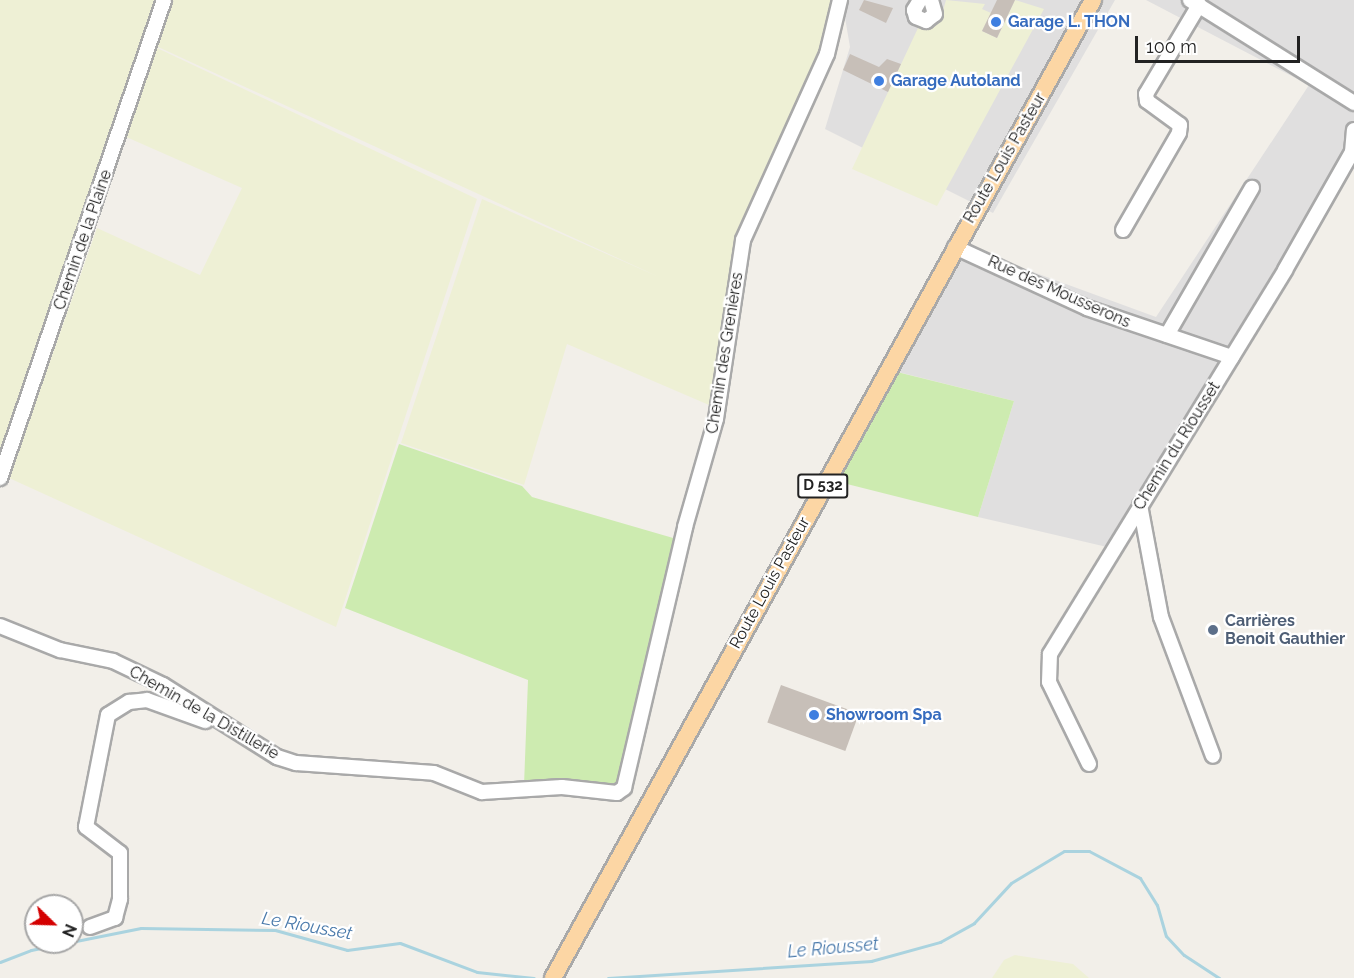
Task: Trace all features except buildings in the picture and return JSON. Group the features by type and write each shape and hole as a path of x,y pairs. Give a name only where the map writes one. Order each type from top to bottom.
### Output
{"main road":[{"name":"Route Louis Pasteur","path":"554,976 1093,0"}],"street":[{"name":"Chemin de la Plaine","path":"0,478 164,0"},
{"name":"Chemin des Grenières","path":"624,788 685,526 716,419 743,240 815,86 840,0"},
{"path":"920,0 914,10 916,17 926,21 935,14 931,0"},
{"path":"1123,230 1179,133 1180,125 1147,101 1146,94 1194,3 1354,103"},
{"name":"Chemin du Riousset","path":"1089,764 1049,682 1050,654 1232,357 1352,152 1354,130"},
{"path":"1167,335 1252,188"},
{"name":"Rue des Mousserons","path":"955,247 1087,308 1232,357"},
{"path":"1140,505 1161,617 1213,756"},
{"name":"Chemin de la Distillerie","path":"0,626 60,650 113,661 163,685 238,735 296,763 434,773 482,792 562,787 617,793 624,788"},
{"path":"90,927 115,918 120,899 120,853 86,827 108,715 129,702 147,700 238,735"}],"shaded area":[{"path":"842,0 1115,0 993,213 825,129 850,47"},
{"path":"1146,0 1354,0 1354,163 1250,344 1125,539 1107,547 978,517 1014,401 898,372 893,380 885,375 965,247 1156,317 1309,85"}],"green space":[{"path":"0,0 161,0 0,470"},
{"path":"171,0 836,0 833,26 742,227 716,408 567,344 524,485 401,443 482,199 659,277 156,46"},
{"path":"946,0 985,4 982,9 991,13 982,31 997,38 1015,0 1044,9 937,206 852,169 918,28 931,29 940,22"},
{"path":"155,47 477,199 336,627 9,478 97,228 200,275 242,188 124,136"},
{"path":"897,372 1014,401 978,517 839,482"},
{"path":"399,444 522,486 532,497 680,540 618,787 524,785 528,680 345,608"},
{"path":"1015,955 1073,964 1089,978 992,978 1004,960"}],"waterway":[{"name":"Le Riousset","path":"608,978 871,961 940,942 974,923 1011,883 1064,851 1089,851 1140,878 1157,905 1166,936 1184,955 1219,978"},
{"name":"Le Riousset","path":"0,962 31,950 141,928 275,930 347,950 400,943 477,972 534,978"}],"place":[{"name":"Garage L. THON","path":"996,22"},
{"name":"Garage Autoland","path":"879,81"},
{"name":"Carrières Benoit Gauthier","path":"1213,630"},
{"name":"Showroom Spa","path":"814,715"}]}
